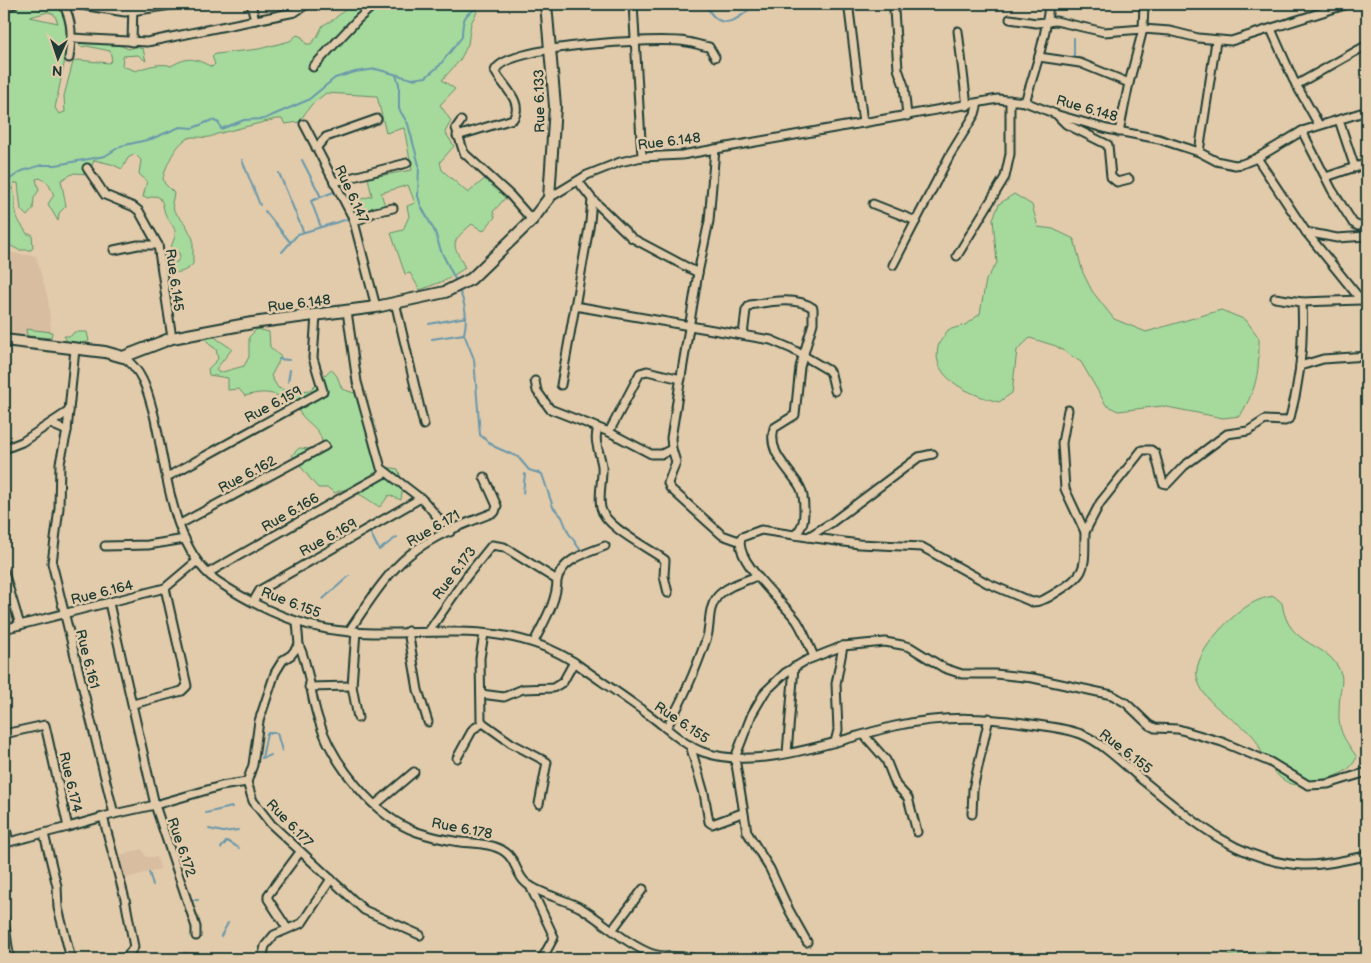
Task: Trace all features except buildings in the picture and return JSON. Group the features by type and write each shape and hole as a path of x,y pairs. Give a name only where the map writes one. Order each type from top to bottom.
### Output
{"street":[{"path":"4,7 14,4"},
{"path":"63,4 70,21 72,38 69,58"},
{"path":"75,4 109,11 132,12 178,4"},
{"path":"132,42 133,4"},
{"path":"251,4 255,20"},
{"path":"72,38 147,42 295,12 307,4"},
{"path":"313,67 357,20 375,4"},
{"name":"Rue 6.133","path":"546,4 555,106 549,198"},
{"path":"633,4 642,157"},
{"path":"1025,102 1039,57 1049,4"},
{"path":"1118,132 1128,83 1144,29 1144,4"},
{"path":"1010,19 1036,23 1056,21 1104,32 1144,29 1170,31 1216,41 1231,42 1348,4"},
{"path":"849,10 863,123"},
{"path":"894,10 898,69 904,86 907,116"},
{"path":"1271,29 1296,85 1319,126"},
{"path":"958,31 967,106"},
{"path":"1199,152 1216,41"},
{"path":"457,136 512,119 516,114 517,106 495,68 522,54 550,48 636,42 686,42 709,47 715,57"},
{"path":"1296,85 1367,45"},
{"path":"1039,57 1080,64 1128,83"},
{"path":"957,256 1005,177 1010,154 1010,100"},
{"name":"Rue 6.148","path":"123,357 172,338 252,322 376,307 452,289 482,270 532,220 549,198 603,168 642,157 682,155 978,103 1010,100 1025,102 1058,115 1118,132 1159,139 1199,152 1216,161 1235,165 1257,158 1302,131 1367,111"},
{"path":"893,265 946,162 975,114 978,103"},
{"path":"1058,115 1066,124 1108,145 1111,177 1117,182 1129,179"},
{"path":"316,148 326,137 377,119"},
{"path":"461,120 456,128 464,153 510,195 532,220"},
{"path":"1339,120 1355,168"},
{"name":"Rue 6.147","path":"304,124 354,222 376,307"},
{"path":"1302,131 1353,223 1358,226 1367,225"},
{"path":"715,149 711,206 671,438 676,462 668,478 670,488 722,535 739,541"},
{"path":"1257,158 1306,232 1364,300"},
{"path":"1326,177 1355,168 1367,162"},
{"path":"334,182 407,163"},
{"name":"Rue 6.145","path":"87,168 105,195 139,211 158,245 172,338"},
{"path":"578,181 592,200 632,238 698,273"},
{"path":"561,385 590,222 592,200"},
{"path":"873,204 916,221"},
{"path":"354,222 375,212 393,208"},
{"path":"1306,232 1338,238 1367,236"},
{"path":"114,250 138,245 158,245"},
{"path":"1275,298 1302,302 1364,300"},
{"path":"395,302 424,425"},
{"path":"743,335 746,310 750,305 771,302 807,303 813,308 815,314 803,355 795,415 774,428 772,437 784,468 796,480 803,496 803,526 795,535"},
{"path":"739,541 746,534 761,530 859,544 922,546 987,583 1032,602 1039,602 1075,581 1081,573 1085,532 1100,503 1142,450 1151,450 1155,453 1165,484 1216,440 1227,434 1248,431 1265,420 1285,421 1290,418 1296,395 1300,366 1303,322 1302,302"},
{"path":"575,306 690,328 771,340 803,355 831,374 835,391"},
{"path":"347,311 357,382 380,464 385,473 421,498 450,532"},
{"name":"Rue 6.159","path":"167,477 323,391 313,358 316,315"},
{"path":"4,340 123,357"},
{"name":"Rue 6.161","path":"75,349 67,431 60,464 59,508 52,563 114,814"},
{"path":"1300,366 1323,359 1367,356"},
{"name":"Rue 6.155","path":"123,357 139,371 148,392 167,477 180,524 197,561 208,573 253,602 297,622 328,629 353,631 459,631 534,642 558,652 574,662 690,745 703,752 735,758 762,758 864,736 894,726 944,718 989,718 1080,734 1105,750 1194,822 1250,854 1275,861 1304,865 1328,864 1367,856"},
{"path":"609,432 640,374 647,371 681,379"},
{"path":"534,380 537,391 550,409 609,432 651,454 662,454 672,449"},
{"path":"1068,410 1062,443 1065,489 1085,532"},
{"path":"4,449 19,444 69,411"},
{"path":"50,424 67,431"},
{"path":"598,428 596,442 602,466 600,505 603,513 624,535 665,560 664,576 668,593"},
{"name":"Rue 6.162","path":"180,524 325,446"},
{"path":"808,537 838,518 919,457 932,454"},
{"name":"Rue 6.166","path":"208,573 385,473"},
{"name":"Rue 6.171","path":"353,631 392,572 409,555 450,532 495,512 497,506 484,477"},
{"name":"Rue 6.169","path":"253,602 260,590 421,498"},
{"path":"105,546 148,546 186,540"},
{"path":"739,541 740,551 757,576 798,623 814,657"},
{"name":"Rue 6.173","path":"429,631 467,576 492,545 504,547 557,580"},
{"path":"534,642 557,589 559,571 568,562 605,546"},
{"name":"Rue 6.164","path":"4,629 165,588 197,561"},
{"path":"4,572 20,625"},
{"path":"666,728 681,704 695,669 708,634 709,612 717,597 724,590 757,576"},
{"path":"133,704 182,691 187,686 165,588"},
{"path":"109,603 155,805 221,786 247,782 253,765 259,721 275,673 283,660 291,655 300,645 297,622"},
{"path":"353,631 352,686 358,718"},
{"path":"408,631 418,690 428,722"},
{"path":"484,634 480,658 480,694 483,723 511,743 547,762 539,804"},
{"path":"807,942 785,903 770,869 747,832 742,813 735,758 758,702 777,680 794,667 843,646 885,642 902,645 910,647 953,672 1033,678 1112,695 1126,702 1148,725 1155,728 1178,729 1222,742 1270,762 1308,785 1328,784 1367,772"},
{"name":"Rue 6.178","path":"300,645 305,659 309,687 318,718 329,745 344,770 376,804 400,824 414,831 455,842 487,845 505,852 521,878 530,886 564,900 613,929 633,945 650,953 668,958 687,957 695,959"},
{"path":"835,742 838,721 836,684 843,646"},
{"path":"480,694 504,697 523,689 553,688 563,682 574,662"},
{"path":"787,753 794,667"},
{"path":"309,687 352,686"},
{"path":"972,814 973,790 989,718"},
{"path":"458,758 472,729 483,723"},
{"name":"Rue 6.174","path":"4,734 45,724 68,826 6,843"},
{"path":"864,736 886,760 896,785 908,798 917,832"},
{"path":"690,745 704,793 709,822 712,824 742,813"},
{"path":"376,804 414,772"},
{"name":"Rue 6.177","path":"247,782 253,801 271,824 360,908 420,935"},
{"name":"Rue 6.172","path":"114,814 155,805 196,927 196,936"},
{"path":"68,826 114,814"},
{"path":"103,817 125,899 134,947 125,959"},
{"path":"4,820 6,843"},
{"path":"44,834 57,886 58,908 72,959"},
{"path":"287,928 268,899 268,895 300,852"},
{"path":"262,959 269,939 287,928 302,923 331,879"},
{"path":"530,886 554,938 542,959"},
{"path":"613,929 643,889"},
{"path":"4,919 9,954"},
{"path":"185,958 201,959"}],"shaded area":[{"path":"4,252 36,256 48,299 52,339 4,335"},
{"path":"142,849 146,857 157,857 160,869 123,879 117,856"}],"green space":[{"path":"4,4 57,4 64,15 68,45 55,108 59,114 65,112 64,96 73,62 78,60 109,63 112,60 110,51 87,46 81,47 79,44 82,41 122,46 128,49 136,47 143,49 146,61 138,55 123,56 122,66 136,71 159,65 171,66 192,59 212,67 215,64 212,56 216,54 259,49 290,41 297,35 302,37 306,44 311,44 323,25 333,20 352,4 473,4 477,12 471,23 468,44 460,60 442,80 455,89 440,105 451,121 445,132 454,146 440,162 442,170 468,193 487,177 506,197 493,212 495,217 483,231 472,224 456,241 456,249 465,268 446,280 420,290 410,273 405,274 391,233 403,230 409,216 407,206 415,203 408,185 381,193 385,206 357,217 350,202 372,196 368,178 412,170 404,128 386,133 377,96 326,93 311,105 299,122 285,124 282,119 276,119 211,137 188,138 178,146 163,179 165,184 174,193 172,203 174,211 186,225 193,239 193,264 185,271 174,272 167,269 168,263 177,262 180,257 179,253 171,247 175,231 166,215 160,198 156,196 143,197 147,181 139,174 141,160 135,154 128,158 122,169 94,160 89,174 74,173 61,180 66,206 59,213 58,221 48,204 54,195 48,183 40,178 36,179 39,190 34,198 33,209 27,216 21,210 18,183 14,183 12,188 17,215 27,234 32,234 33,248 31,250 19,250 7,244 4,245 4,41 7,22 4,22","holes":["48,12 54,14 58,23 30,17"]},
{"path":"1014,194 1032,205 1038,227 1053,229 1074,239 1083,273 1092,291 1114,319 1146,332 1221,310 1246,320 1259,338 1259,360 1251,396 1240,416 1223,418 1162,406 1118,411 1106,405 1081,362 1056,346 1030,338 1017,350 1012,393 999,402 967,391 947,377 937,359 938,347 948,330 965,325 980,314 986,280 997,263 993,219 999,204"},
{"path":"26,329 52,332 51,338 27,336"},
{"path":"257,329 269,332 270,347 281,357 271,376 278,388 292,392 310,390 331,369 337,376 342,389 360,395 374,423 375,427 372,433 383,464 386,467 398,469 403,484 401,500 389,495 380,507 352,491 341,490 335,493 328,488 318,488 292,455 299,448 311,449 322,442 319,432 300,414 298,409 300,404 268,393 245,396 239,389 228,390 228,378 209,375 208,369 218,359 216,349 205,338 213,336 232,349 216,369 219,373 244,366 249,357 249,337"},
{"path":"74,332 87,332 89,341 82,345 69,344 64,336 71,336"},
{"path":"1274,596 1282,603 1286,618 1292,629 1336,663 1342,678 1339,713 1340,727 1342,734 1357,757 1344,772 1298,785 1286,782 1276,774 1268,764 1253,736 1219,709 1205,695 1197,677 1197,667 1202,655 1218,632 1250,604"},
{"path":"1267,951 1284,959 1217,959 1222,956"}],"waterway":[{"path":"4,183 22,171 42,165 56,165 105,156 121,146 151,139 180,127 193,128 212,120 219,123 221,129 244,120 264,119 308,100 335,78 355,72 376,69 412,79 426,77 439,66 462,37 466,16 485,4"},
{"path":"706,4 716,19 728,22 741,16 754,4"},
{"path":"1074,38 1074,59"},
{"path":"396,75 399,84 399,109 408,124 419,165 418,196 421,206 435,232 441,251 457,283"},
{"path":"242,160 260,205"},
{"path":"302,160 321,197"},
{"path":"279,173 303,231"},
{"path":"321,227 311,201 336,191"},
{"path":"265,211 290,242"},
{"path":"282,252 298,234 348,219"},
{"path":"459,290 466,312 464,334 474,359 480,435 495,447 518,457 529,470 542,474 553,507 562,517 568,532 581,551"},
{"path":"429,324 466,317"},
{"path":"432,339 464,334"},
{"path":"279,359 289,360"},
{"path":"288,382 290,370"},
{"path":"523,493 525,474"},
{"path":"370,532 379,550 397,537"},
{"path":"323,599 349,576"},
{"path":"271,755 262,758 267,733 277,733 282,751"},
{"path":"206,813 232,807"},
{"path":"209,829 223,832 238,830"},
{"path":"221,848 227,841 239,848"},
{"path":"149,872 153,885"},
{"path":"189,900 198,900"},
{"path":"221,936 228,923"}]}
